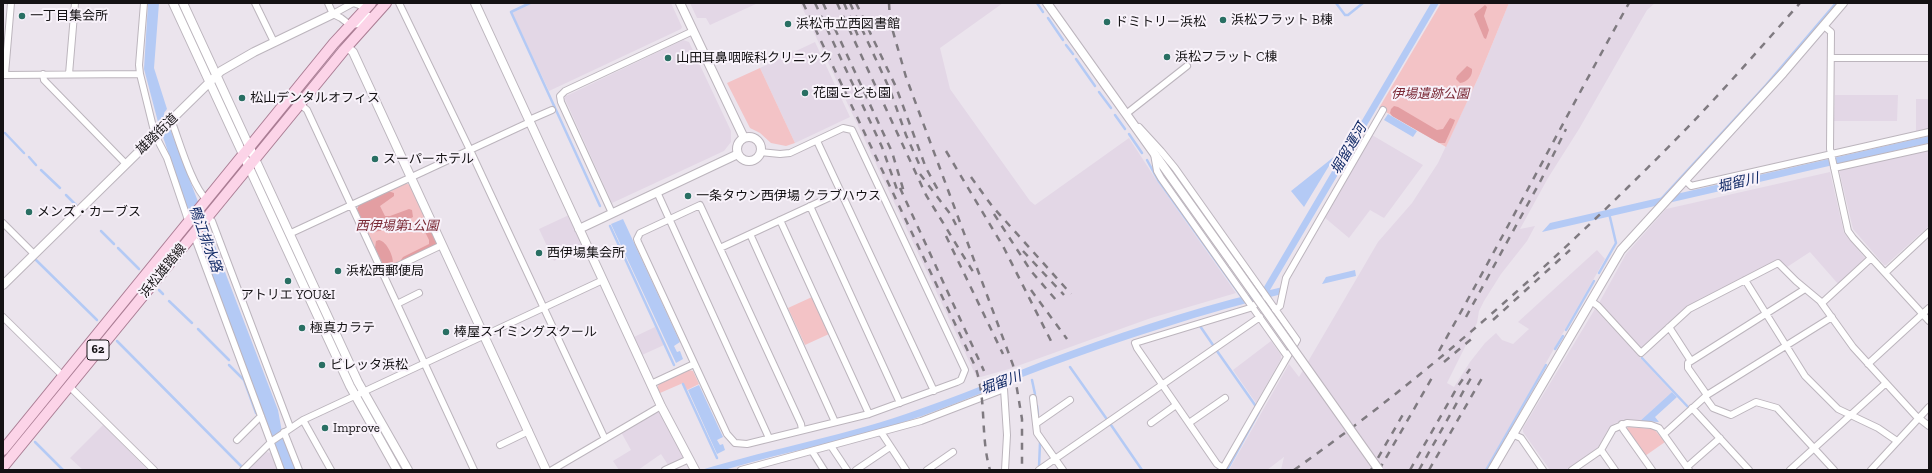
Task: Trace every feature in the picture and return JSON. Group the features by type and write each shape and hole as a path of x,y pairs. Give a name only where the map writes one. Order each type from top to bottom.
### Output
{"main road":[{"name":"浜松雄踏線","path":"3,467 347,47 386,3"},
{"name":"浜松雄踏線","path":"3,450 350,25 368,6"}],"street":[{"path":"11,3 4,75 140,74"},
{"path":"69,74 75,3"},
{"path":"144,3 139,65 140,74 157,133 189,222"},
{"path":"173,3 209,82 247,152"},
{"path":"183,3 216,76 247,152 355,395 396,470"},
{"path":"255,3 274,42"},
{"path":"328,3 333,14 342,18 350,25 362,22 386,3"},
{"name":"雄踏街道","path":"3,285 216,76 235,62 353,3 368,6"},
{"path":"399,3 470,150 605,439"},
{"path":"475,3 661,406 694,469"},
{"path":"680,3 744,138"},
{"path":"1047,3 1379,470"},
{"path":"1492,470 1621,250 1824,26 1843,3"},
{"path":"1824,26 1831,32 1831,155 1848,231 1929,321"},
{"path":"612,213 561,102 560,96 565,91 694,31"},
{"path":"347,47 353,52 546,470"},
{"path":"1831,58 1929,58"},
{"path":"1128,117 1187,66"},
{"path":"43,74 44,80 126,164"},
{"path":"300,104 307,110 474,470"},
{"path":"289,234 470,150 552,110"},
{"path":"1276,310 1280,306 1286,278 1383,110"},
{"path":"1128,117 1150,138 1175,168 1268,298 1297,340 1223,469 1217,464 1162,385 1135,343 1254,305 1268,298"},
{"path":"169,122 173,125 205,203"},
{"path":"760,152 786,154 846,128 854,132 964,365 965,370 961,380 869,414 769,438 741,444 730,439 694,364 637,239 642,232 700,205 801,424 802,430"},
{"path":"1685,180 1691,186 1929,132"},
{"path":"744,138 756,140 760,146 760,152 756,158 750,161 744,160 738,154 737,146 744,138"},
{"path":"817,141 934,390"},
{"path":"1834,167 1929,147"},
{"path":"579,229 738,154"},
{"path":"1154,154 1157,171 1161,178 1243,294 1254,305 1260,317 1288,356"},
{"path":"252,163 289,234 363,392 408,470"},
{"path":"657,192 769,438"},
{"path":"720,248 841,192"},
{"path":"810,206 900,403"},
{"path":"207,218 212,221 290,427"},
{"path":"780,220 869,414"},
{"path":"3,223 34,254"},
{"path":"1885,273 1929,232"},
{"path":"750,234 835,422"},
{"path":"193,235 272,442 281,470"},
{"path":"383,273 442,245"},
{"path":"1822,303 1871,258"},
{"path":"1590,302 1598,306 1641,353 1689,309 1778,263 1822,303 1849,342 1868,364 1918,418 1929,426"},
{"path":"243,470 283,432 302,420 603,280"},
{"path":"1745,280 1805,376 1838,409 1852,414 1878,428 1897,441"},
{"path":"1805,289 1688,363 1688,368 1713,408 1731,415 1756,402 1777,408 1834,470"},
{"path":"397,304 419,293"},
{"path":"1868,364 1929,308"},
{"path":"3,317 63,376"},
{"path":"1039,470 1260,317"},
{"path":"1664,434 1706,396 1832,317"},
{"path":"1670,327 1691,361"},
{"path":"651,384 694,364"},
{"path":"1790,470 1886,383"},
{"path":"69,386 154,470"},
{"path":"741,470 921,422 1004,389 1007,435 1005,470"},
{"path":"1033,398 1038,432 1064,470"},
{"path":"1189,423 1225,398"},
{"path":"1037,423 1070,400"},
{"path":"1151,423 1176,405"},
{"path":"552,470 661,406"},
{"path":"1871,470 1929,407"},
{"path":"1692,408 1749,470"},
{"path":"237,440 261,416"},
{"path":"302,420 331,470"},
{"path":"1576,469 1601,450 1613,429 1622,424 1651,425 1659,428 1688,469 1720,438"},
{"path":"1622,424 1623,429 1652,470"},
{"path":"500,445 528,431"},
{"path":"283,432 299,470"},
{"path":"881,432 906,470"},
{"path":"1512,434 1520,438 1543,470"},
{"path":"831,446 846,470"},
{"path":"856,470 890,447"},
{"path":"1601,450 1615,470"},
{"path":"812,451 824,470"},
{"path":"927,470 953,452"},
{"path":"665,470 689,459"}],"shaded area":[{"path":"533,3 671,3 682,27 681,29 549,91 512,13"},
{"path":"690,3 758,3 710,25 706,18 697,18"},
{"path":"800,3 1003,3 940,48 950,89 1030,201 1035,205 1129,138 1157,181 1236,293 1151,318 1009,369 977,378"},
{"path":"1509,3 1655,3 1647,10 1579,129 1548,178 1520,229 1535,226 1527,241 1501,274 1484,301 1479,311 1477,323 1447,383 1454,387 1470,362 1485,343 1496,333 1502,340 1513,344 1529,329 1518,322 1597,250 1605,259 1485,470 1281,470 1284,457 1267,470 1229,470 1289,364 1299,377 1378,242 1412,203 1438,163 1480,74"},
{"path":"1485,5 1487,7 1484,16 1489,30 1486,39 1484,38 1474,14"},
{"path":"683,40 689,42 731,131 731,142 724,151 612,203 564,97"},
{"name":"花園こども園","path":"815,42 850,117 795,143 760,68"},
{"path":"1467,66 1472,69 1472,74 1467,80 1460,83 1456,79 1457,76"},
{"path":"1835,95 1898,95 1897,121 1834,121"},
{"path":"1916,99 1929,99 1929,129 1916,132"},
{"path":"1394,106 1437,130 1443,129 1450,118 1455,120 1445,143 1439,143 1392,116 1390,113"},
{"path":"1372,135 1423,165 1384,218 1370,210 1349,238 1324,217"},
{"path":"1929,150 1929,226 1886,265 1884,265 1853,229 1839,170"},
{"path":"1830,172 1844,233 1865,258 1865,261 1839,285 1810,252 1787,267 1779,259 1688,306 1643,348 1640,348 1599,303 1626,254 1666,209"},
{"path":"388,191 394,193 394,196 380,206 385,216 390,216 409,209 412,210 413,217 390,229 368,233 357,209 359,205"},
{"path":"569,215 584,247 554,261 539,229"},
{"path":"423,220 427,221 437,243 435,247 403,261 401,260 403,257 429,244 429,240 421,224"},
{"path":"379,240 388,247 392,256 393,264 392,267 388,269 384,267 375,248 376,241"},
{"path":"1595,309 1672,392 1640,421 1627,420 1615,423 1607,431 1598,448 1566,470 1550,470 1523,432 1523,428"},
{"path":"655,327 664,345 642,355 634,337"},
{"path":"1271,341 1281,355 1281,359 1256,403 1233,370"},
{"path":"657,411 660,412 684,458 668,465 661,454 638,470 619,470 613,461 631,450 621,432"},
{"path":"103,425 148,470 83,470 70,458"},
{"path":"265,452 273,453 279,470 247,470"}],"green space":[{"name":"伊場遺跡公園","path":"1441,3 1509,3 1480,74 1446,147 1379,108"},
{"path":"760,68 795,143 786,146 771,143 760,133 750,128 727,83"},
{"name":"西伊場第1公園","path":"405,183 410,185 437,243 388,269 384,267 357,209 359,205"},
{"path":"812,297 829,334 805,345 788,308"},
{"path":"689,370 693,371 699,384 687,390 683,383 660,393 657,388 659,384"},
{"path":"1628,427 1654,429 1665,442 1645,456 1626,429"}],"water":[{"name":"鴨江排水路","path":"148,3 159,3 154,68 167,109 164,113 278,410 282,432 296,470 284,470 198,241 158,122 144,69"},
{"path":"1431,3 1439,3 1270,290 1287,286 1286,293 1225,309 1105,347 898,424 724,470 701,470 893,418 951,398 1095,342 1177,315 1261,292"},
{"path":"1388,114 1417,131 1413,137 1384,120"},
{"name":"堀留川","path":"1929,136 1929,143 1542,232 1550,223"},
{"path":"1335,156 1304,207 1291,191"},
{"path":"623,219 680,342 674,346 677,352 680,351 683,359 676,363 611,224"},
{"path":"1355,270 1356,276 1322,284 1326,277"},
{"path":"699,385 723,437 717,440 720,445 723,444 725,450 717,454 688,390"},
{"path":"1672,392 1677,397 1655,417 1659,422 1640,421"}],"waterway":[{"path":"530,3 511,12 600,206"},
{"path":"1037,3 1043,12"},
{"path":"1336,3 1345,15 1348,15 1363,3"},
{"path":"1662,198 1766,85 1836,3"},
{"path":"1048,18 1063,40"},
{"path":"1066,45 1073,54"},
{"path":"1076,59 1095,86"},
{"path":"1099,92 1111,108"},
{"path":"1115,115 1125,129"},
{"path":"5,133 24,153"},
{"path":"1129,134 1142,153"},
{"path":"29,157 36,165"},
{"path":"1147,160 1158,180 1243,299"},
{"path":"41,170 60,188"},
{"path":"66,195 76,205"},
{"path":"1599,273 1616,243 1609,213"},
{"path":"610,226 674,365"},
{"path":"101,231 114,244"},
{"path":"118,248 139,269"},
{"path":"36,260 97,320"},
{"path":"1566,330 1594,281"},
{"path":"159,290 163,294"},
{"path":"169,301 192,323"},
{"path":"1200,326 1213,345"},
{"path":"198,329 229,360"},
{"path":"1555,349 1563,336"},
{"path":"117,341 241,466"},
{"path":"1217,351 1255,405"},
{"path":"1642,358 1688,407"},
{"path":"229,365 244,380 256,413"},
{"path":"1486,470 1546,365"},
{"path":"1070,367 1106,418"},
{"path":"1032,380 1035,394"},
{"path":"683,384 717,458"},
{"path":"1037,406 1038,415"},
{"path":"1227,470 1259,412"},
{"path":"1111,425 1142,470"},
{"path":"35,442 63,470"},
{"path":"1039,467 1040,443"}],"railway":[{"path":"803,3 975,366 981,391 985,444 990,470"},
{"path":"815,3 882,147 899,195"},
{"path":"823,3 892,152 904,192"},
{"path":"837,3 926,195 975,275"},
{"path":"844,3 858,36"},
{"path":"850,3 890,90 906,135 920,166"},
{"path":"856,3 896,87 926,168 938,190"},
{"path":"889,3 890,21 906,77 1013,365 1022,419 1022,470"},
{"path":"1439,351 1629,3"},
{"path":"1294,470 1399,391 1450,349 1549,262 1691,124 1800,3"},
{"path":"1466,317 1541,180 1566,129"},
{"path":"946,151 1004,248 1052,343"},
{"path":"920,174 951,215 956,225"},
{"path":"971,177 992,206 1071,294"},
{"path":"900,188 984,371"},
{"path":"994,214 1031,271 1056,300"},
{"path":"946,236 1003,354"},
{"path":"1493,320 1570,250"},
{"path":"1023,251 1064,295"},
{"path":"1031,290 1067,339"},
{"path":"1444,362 1475,336"},
{"path":"1410,470 1458,386 1470,369"},
{"path":"1379,470 1433,376"},
{"path":"1419,470 1472,376"},
{"path":"1429,470 1482,378"},
{"path":"1371,470 1405,411"}],"place":[{"name":"一丁目集会所","path":"22,16"},
{"name":"浜松フラット B棟","path":"1223,20"},
{"name":"ドミトリー浜松","path":"1107,22"},
{"name":"浜松市立西図書館","path":"788,24"},
{"name":"浜松フラット C棟","path":"1167,57"},
{"name":"山田耳鼻咽喉科クリニック","path":"668,58"},
{"name":"花園こども園","path":"805,93"},
{"name":"松山デンタルオフィス","path":"242,98"},
{"name":"スーパーホテル","path":"375,159"},
{"name":"一条タウン西伊場 クラブハウス","path":"688,196"},
{"name":"メンズ・カーブス","path":"29,212"},
{"name":"西伊場集会所","path":"539,253"},
{"name":"浜松西郵便局","path":"338,271"},
{"name":"アトリエ YOU&I","path":"288,281"},
{"name":"極真カラテ","path":"302,328"},
{"name":"棒屋スイミングスクール","path":"446,332"},
{"name":"ビレッタ浜松","path":"322,365"},
{"name":"Improve","path":"325,428"}],"water label":[{"name":"堀留運河","path":"1349,149"}]}
